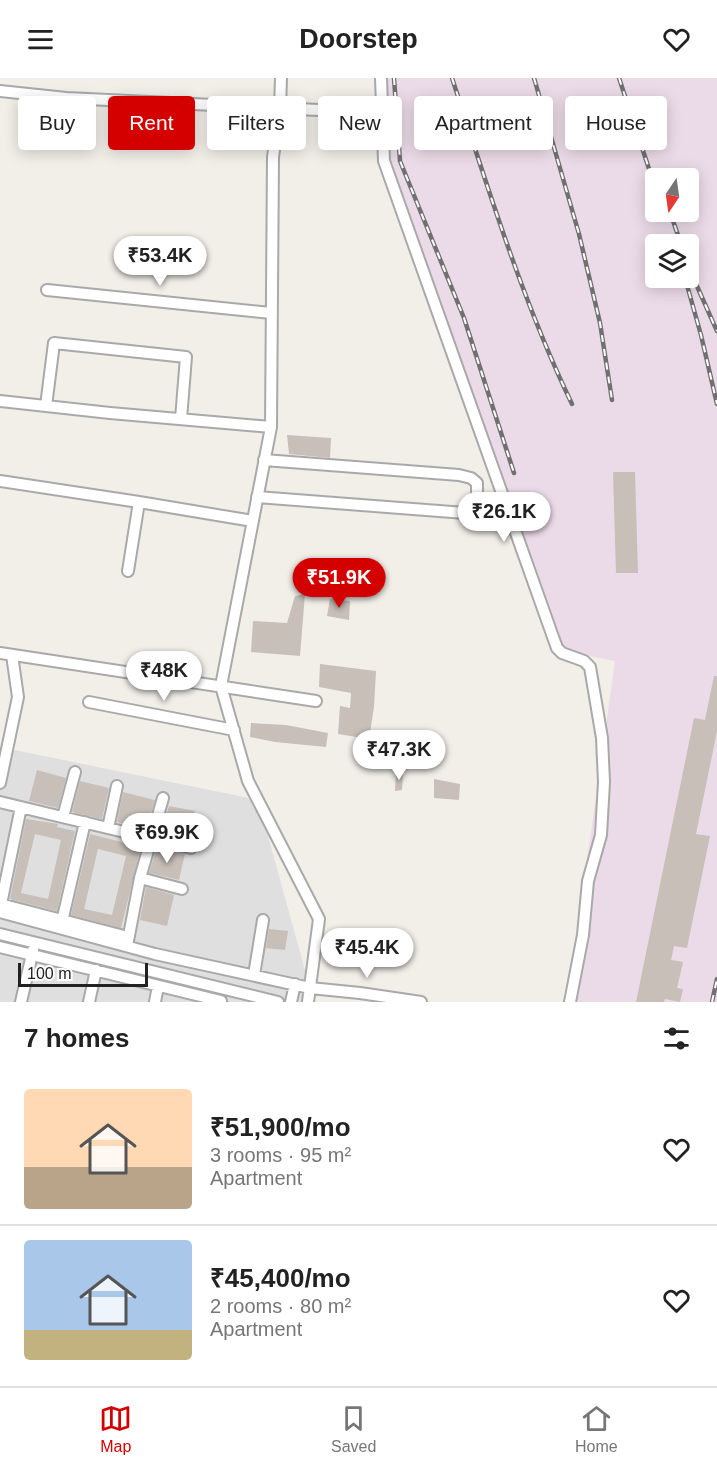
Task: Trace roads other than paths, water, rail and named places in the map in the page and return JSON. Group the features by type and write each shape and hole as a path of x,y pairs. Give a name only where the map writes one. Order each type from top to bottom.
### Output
{"street":[{"path":"280,96 281,78"},
{"path":"381,78 382,96"},
{"path":"0,91 66,98 207,104"},
{"path":"274,150 271,427 221,686 248,781 320,919 308,1002"},
{"path":"384,150 384,162 557,648 562,653 584,661 590,667 602,738 604,782 602,835 588,881 583,935 570,1002"},
{"path":"47,290 271,313"},
{"path":"46,406 54,343 186,357 180,419"},
{"path":"0,401 271,427"},
{"path":"257,497 465,513 477,506 477,483 471,478 459,475 264,460"},
{"path":"0,481 253,521"},
{"path":"128,571 139,502"},
{"path":"0,653 316,701"},
{"path":"0,783 18,697 12,655"},
{"path":"89,702 234,730"},
{"path":"63,817 75,772"},
{"path":"108,828 117,786"},
{"path":"127,942 140,878 163,798"},
{"path":"0,802 191,848"},
{"path":"21,807 0,912 61,924"},
{"path":"61,924 85,822"},
{"path":"140,878 182,889"},
{"path":"0,904 61,924 254,975 310,988 421,1002"},
{"path":"254,975 263,920"},
{"path":"0,934 278,1002"},
{"path":"21,1002 35,943"},
{"path":"0,947 221,1002 224,989"},
{"path":"89,1002 96,970"},
{"path":"291,1002 295,984"},
{"path":"154,1002 158,986"}],"railway":[{"path":"394,78 400,161 464,318 514,473"},
{"path":"452,78 537,325 572,404"},
{"path":"534,78 579,234 600,323 612,400"},
{"path":"619,78 649,168"},
{"path":"673,222 678,234"},
{"path":"688,288 717,404"},
{"path":"698,288 717,331"},
{"path":"712,1002 717,979"}]}
